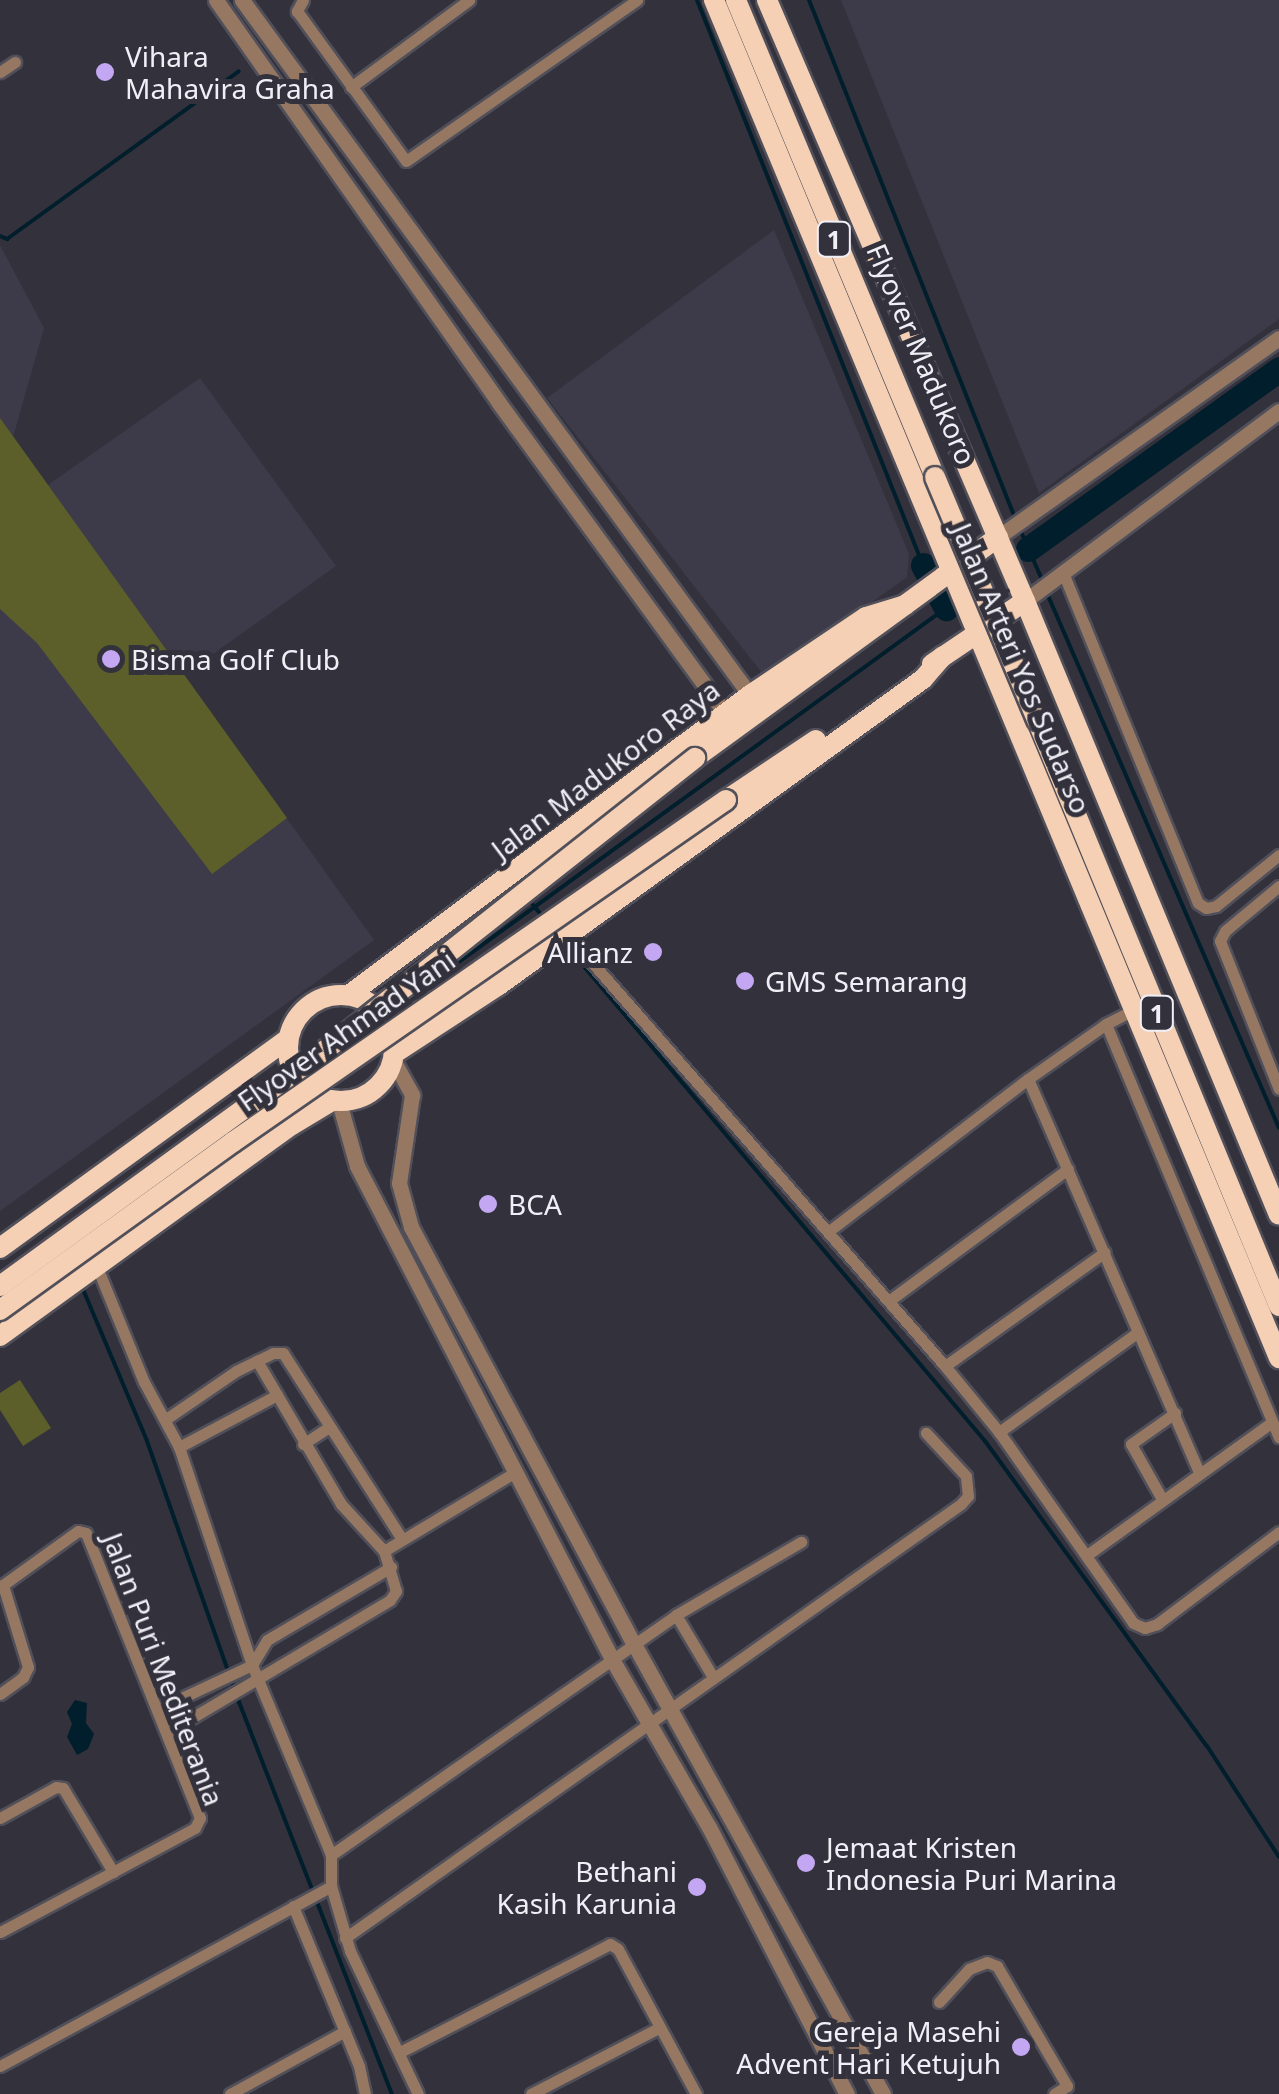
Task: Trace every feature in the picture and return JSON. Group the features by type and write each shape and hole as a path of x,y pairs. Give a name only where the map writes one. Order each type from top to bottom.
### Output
{"highway":[{"name":"Jalan Arteri Yos Sudarso","path":"714,0 1279,1358"},
{"name":"Flyover Madukoro","path":"736,0 1279,1284"},
{"name":"Flyover Madukoro","path":"744,0 939,475"},
{"path":"767,0 1033,596 1279,1215"},
{"name":"Jalan Madukoro Raya","path":"695,758 1006,532"},
{"path":"0,1336 92,1264 292,1124 336,1102 374,1091 394,1051 559,942 923,679 943,656 1033,596"},
{"name":"Jalan Madukoro Raya","path":"349,995 750,696 866,616 909,602"},
{"name":"Flyover Ahmad Yani","path":"0,1310 232,1142 726,800 943,656"},
{"name":"Flyover Madukoro","path":"1041,718 1279,1306"},
{"name":"Flyover Ahmad Yani","path":"0,1286 354,1028 695,758"},
{"path":"336,1102 311,1093 291,1067 288,1039 294,1024 312,1004 349,995 378,1009 394,1051"},
{"path":"0,1248 288,1039"},
{"path":"60,1205 92,1264"}],"street":[{"path":"216,0 476,371 725,714"},
{"path":"242,0 750,696"},
{"path":"304,0 297,11 408,160 637,0"},
{"path":"350,86 469,0"},
{"path":"0,72 15,62"},
{"name":"Jalan Madukoro Raya","path":"1006,532 1279,338"},
{"path":"1033,596 1279,411"},
{"path":"1062,576 1198,903 1206,908 1216,906 1279,855"},
{"path":"1279,886 1225,932 1220,941 1279,1088"},
{"path":"559,942 890,1300 999,1432 1132,1623 1145,1628 1279,1532"},
{"path":"829,1231 1028,1079 1106,1024 1134,1010"},
{"path":"1106,1024 1279,1438"},
{"path":"394,1051 409,1084 412,1102 399,1177 402,1204 635,1646 883,2094"},
{"path":"1028,1079 1199,1472"},
{"path":"336,1102 357,1166 514,1473 613,1661 709,1828 847,2094"},
{"path":"890,1300 1068,1169"},
{"path":"945,1366 1104,1252"},
{"path":"92,1264 144,1382 179,1447 252,1665 331,1855 331,1886 345,1938 418,2094"},
{"path":"999,1432 1138,1332"},
{"path":"166,1419 256,1361 283,1353 402,1539"},
{"path":"168,1732 390,1600 396,1586 384,1551 342,1504 256,1361"},
{"path":"179,1447 277,1395"},
{"path":"1162,1499 1132,1444 1175,1414"},
{"path":"1087,1555 1272,1422"},
{"path":"303,1444 329,1427"},
{"path":"345,1938 965,1500 966,1476 926,1433"},
{"path":"384,1551 514,1473"},
{"name":"Jalan Puri Mediterania","path":"0,1694 23,1677 28,1667 2,1586 78,1531 84,1532 168,1732 199,1823 0,1932"},
{"path":"331,1855 676,1615 801,1542"},
{"path":"158,1709 252,1665 267,1640 391,1566"},
{"path":"676,1615 714,1677"},
{"path":"0,1818 61,1787 70,1794 113,1872"},
{"path":"709,1828 730,1816"},
{"path":"0,2066 331,1886"},
{"path":"296,1905 345,2031 364,2094"},
{"path":"400,2052 610,1944 618,1949 696,2094"},
{"path":"939,2002 968,1968 988,1962 997,1966 1066,2086 1054,2094"},
{"path":"531,2094 660,2027"},
{"path":"230,2094 345,2031"}],"shaded area":[{"path":"841,0 1279,0 1279,319 1039,493"},
{"path":"774,230 909,554 907,577 766,678 547,398"},
{"path":"0,245 44,328 13,437 48,485 200,378 336,566 184,675 374,940 0,1211"}],"green space":[{"name":"Bisma Golf Club","path":"0,418 287,818 212,874 37,643 0,609"},
{"path":"20,1380 51,1428 23,1446 0,1410 0,1393"}],"water":[{"path":"75,1700 87,1703 86,1723 94,1734 88,1749 77,1755 67,1737 72,1724 67,1712"}],"waterway":[{"path":"697,0 923,565"},
{"path":"809,0 1015,518"},
{"path":"0,236 7,239 239,71"},
{"path":"1028,549 1279,369"},
{"path":"1019,527 1043,582"},
{"path":"923,565 946,608"},
{"path":"1046,591 1279,1128"},
{"path":"383,1017 946,608"},
{"path":"533,905 543,917"},
{"path":"565,944 985,1441 1207,1746 1279,1857"},
{"path":"82,1287 147,1441 239,1702 392,2094"}],"place":[{"name":"Vihara Mahavira Graha","path":"105,72"},
{"name":"Bisma Golf Club","path":"111,659"},
{"name":"Allianz","path":"653,952"},
{"name":"GMS Semarang","path":"745,981"},
{"name":"BCA","path":"488,1204"},
{"name":"Jemaat Kristen Indonesia Puri Marina","path":"806,1863"},
{"name":"Bethani Kasih Karunia","path":"697,1887"},
{"name":"Gereja Masehi Advent Hari Ketujuh","path":"1021,2047"}]}
